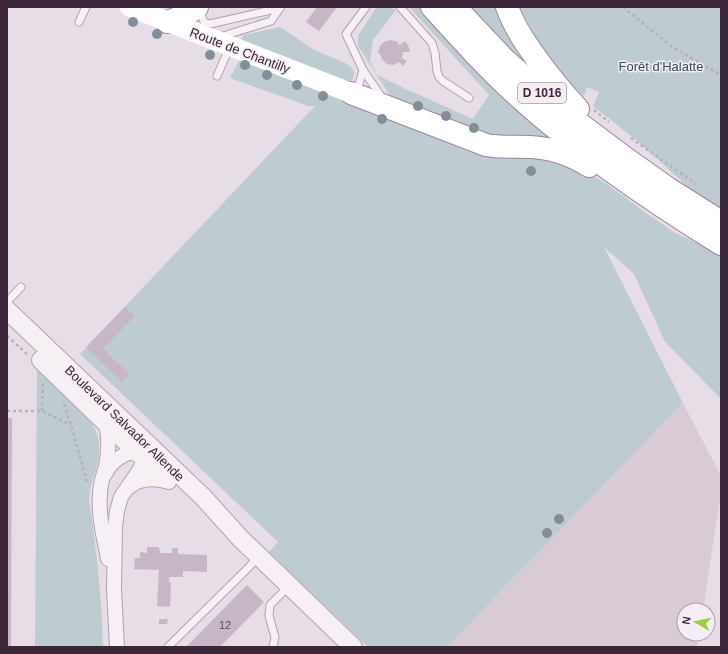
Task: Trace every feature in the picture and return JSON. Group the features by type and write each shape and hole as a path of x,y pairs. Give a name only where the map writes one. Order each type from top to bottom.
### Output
{"highway":[{"path":"168,22 186,15 198,7"},
{"name":"D 1016","path":"432,7 483,62 541,116 618,176 721,244"},
{"name":"D 1016","path":"455,7 504,59 544,96 639,168 721,222"},
{"path":"507,7 516,28 560,89 577,108 639,168"},
{"path":"351,93 486,145 499,147 537,147 569,155 577,158 627,190 659,204"}],"main road":[{"name":"Route de Chantilly","path":"130,7 351,93"}],"street":[{"name":"Boulevard Salvador Allende","path":"7,310 146,451 169,482 240,538"},
{"name":"Boulevard Salvador Allende","path":"7,327 106,423 146,451 203,497 240,538 353,647"},
{"path":"106,423 108,444 106,466 99,497 100,513 114,589"},
{"path":"101,485 106,471 114,461 125,455 146,451 140,470 119,501 115,521 114,589 117,647"},
{"path":"126,489 143,480 155,479 169,482"}],"lane":[{"path":"79,22 86,7"},
{"path":"198,7 204,22 210,24 281,8"},
{"path":"366,7 346,34 363,70 389,108"},
{"path":"400,7 432,43 439,77 469,98"},
{"path":"217,76 221,43 270,21 281,8"},
{"path":"351,93 359,84 363,70"},
{"path":"7,302 21,287"},
{"path":"168,647 259,556"},
{"path":"273,647 275,637 269,616 270,605 289,585"}],"path":[{"path":"623,7 671,46 721,75"},
{"path":"592,108 614,126"},
{"path":"626,135 696,184"},
{"path":"7,336 33,360"},
{"path":"7,411 42,411 71,425"}],"shaded area":[{"path":"683,403 721,476 721,492 704,602 676,602 676,642 698,642 697,647 447,647"}],"green space":[{"path":"378,7 390,7 396,10 373,40 370,61 377,75 473,119 489,95 409,7 421,7 573,150 504,142 391,97 358,46 358,36"},
{"path":"468,7 500,7 552,90 501,44"},
{"name":"Forêt d'Halatte","path":"519,7 721,7 721,214 715,211 636,140 593,106 599,92 587,87 584,96 572,87 544,52"},
{"path":"280,27 314,50 350,66 354,71 353,79 347,84 240,41 244,35"},
{"path":"242,55 566,160 604,182 675,233 721,255 721,399 665,342 634,274 604,247 683,403 447,647 368,647 269,552 278,542 80,354 315,106 308,106 230,78"},
{"path":"37,369 90,420 99,441 98,462 90,489 89,499 98,573 103,647 35,647"}],"building":[{"path":"317,7 337,7 319,31 306,22"},
{"path":"390,40 399,42 397,43 400,45 405,41 408,45 410,52 403,52 402,58 407,61 403,66 399,62 393,65 387,64 378,53 380,46 384,42"},
{"path":"125,307 135,316 103,349 130,374 122,382 86,347"},
{"path":"7,418 12,418 11,647 7,647"},
{"path":"147,547 159,547 160,553 172,553 172,548 178,548 178,554 207,555 207,572 183,571 183,577 169,577 169,582 171,582 170,607 157,606 159,570 134,569 135,558 140,558 140,552 147,553"},
{"path":"247,585 264,602 220,647 186,647"},
{"path":"159,619 168,619 167,624 159,624"}]}
